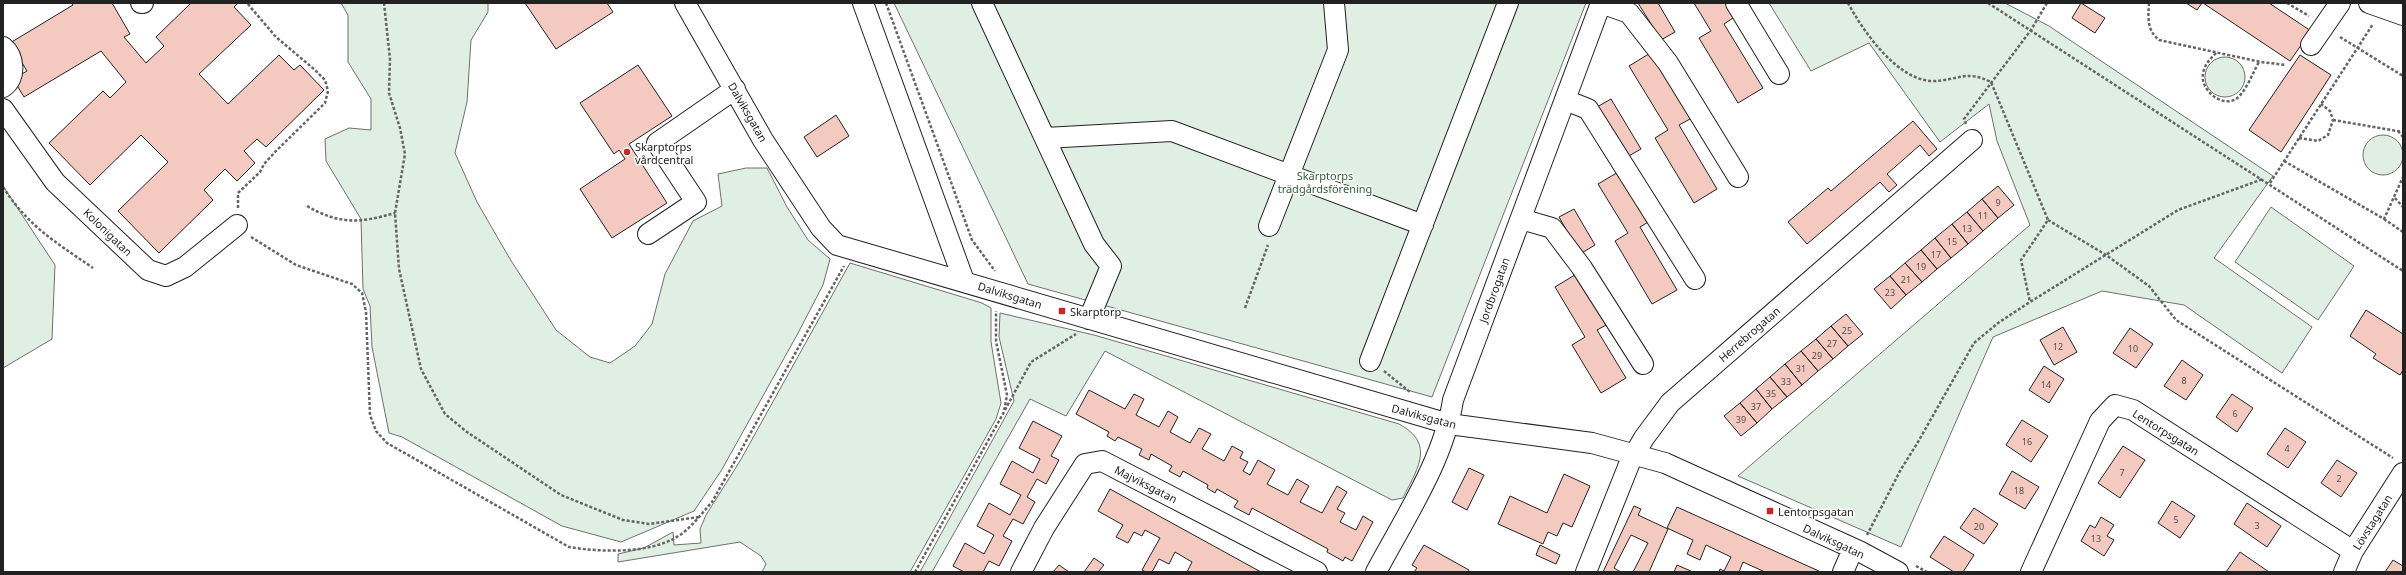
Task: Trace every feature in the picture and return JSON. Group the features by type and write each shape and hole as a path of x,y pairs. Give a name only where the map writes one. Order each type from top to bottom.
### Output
{"street":[{"name":"Dalviksgatan","path":"685,3 763,140 820,228 836,245 964,281 1449,424 1592,443 1634,453 1665,463 1856,550 1904,567"},
{"name":"Dalviksgatan","path":"863,3 964,281"},
{"path":"982,3 1094,244 1111,266 1090,319"},
{"path":"1269,226 1338,50 1334,3"},
{"path":"1370,361 1508,3"},
{"path":"1601,3 1629,13 1668,63 1738,177"},
{"name":"Jordbrogatan","path":"1376,572 1434,460 1449,424 1453,400 1601,3"},
{"path":"1736,3 1779,74"},
{"path":"2311,45 2325,27 2340,3"},
{"path":"2376,6 2403,15"},
{"path":"3,47 9,52 12,63 11,74 3,87"},
{"path":"648,234 696,202 657,143 735,89"},
{"path":"1565,100 1588,108 1694,279"},
{"name":"Kolonigatan","path":"3,109 55,182 148,270 166,276 185,267 237,225"},
{"path":"1045,138 1172,131 1423,225"},
{"name":"Herrebrogatan","path":"1586,572 1634,453 1670,403 1972,140"},
{"path":"1521,220 1552,228 1582,268 1643,364"},
{"name":"Lentorpsgatan","path":"2031,572 2100,421 2115,405 2133,410 2353,551"},
{"name":"Majviksgatan","path":"1021,572 1044,528 1085,464 1102,461 1317,572"},
{"name":"Lövstagatan","path":"2344,572 2353,551 2400,467"},
{"path":"1843,572 1856,550"}],"path":[{"path":"247,3 276,38 325,80 328,91 325,103 276,151 264,164 260,172 238,193 237,225 256,241 296,265 352,284 362,293 366,312 370,415 376,430 387,443 569,546 592,551 622,550 655,545 675,538 699,518 712,502 808,334 852,250"},
{"path":"384,3 390,59 389,93 400,128 405,154 395,213 399,269 421,370 445,414 467,432 561,495 624,520 643,523 699,518"},
{"path":"886,3 972,240 987,262 1000,276"},
{"path":"1848,3 1870,37 1910,76 1932,81 1976,75 1991,82 2048,220 2106,255 2149,286 2176,320 2400,467"},
{"path":"1988,3 2270,183 2403,270"},
{"path":"1972,140 1964,119 2031,30 2047,3"},
{"path":"2149,3 2148,25 2152,34 2159,40 2259,62 2286,65"},
{"path":"2287,3 2403,76"},
{"path":"2270,183 2357,48 2376,6"},
{"path":"2216,53 2205,66 2203,84 2209,92 2219,100 2227,102 2236,99 2259,62"},
{"path":"2299,138 2318,141 2328,135 2333,120 2330,112 2321,104"},
{"path":"2333,120 2386,127 2403,132"},
{"path":"2397,131 2403,137"},
{"path":"2284,161 2403,232"},
{"path":"2384,220 2403,177"},
{"path":"1856,550 1974,343 1998,323 2030,302 2178,210 2263,179"},
{"path":"3,187 18,210 42,233 93,268"},
{"path":"2395,198 2403,207"},
{"path":"308,206 324,216 355,222 395,213"},
{"path":"2030,302 2021,260 2048,220"},
{"path":"1245,308 1270,241 1269,226"},
{"path":"995,314 996,342 1007,395 1004,412"},
{"path":"915,572 1031,362 1083,330 1090,319"},
{"path":"1370,361 1412,395 1403,394"},
{"path":"1904,567 1927,572"}],"green space":[{"path":"341,3 488,3 488,12 471,40 467,102 455,153 477,202 510,259 556,330 590,357 610,363 635,346 652,324 665,274 693,221 722,206 718,174 746,168 767,168 787,207 808,240 830,259 823,285 797,335 721,471 694,511 621,542 562,526 402,437 389,433 372,347 370,306 363,289 361,219 326,161 325,139 349,128 371,130 371,99 348,62 348,15"},
{"name":"Skarptorps trädgårdsförening","path":"894,3 1586,3 1432,397 1028,284"},
{"path":"1769,3 2005,3 2049,26 2273,176 2214,258 2312,327 2282,373 2184,305 2102,291 1993,337 1901,547 1738,476 2030,225 1997,141 1989,104 1940,142 1869,43 1811,71"},
{"path":"2225,57 2233,59 2239,63 2243,69 2245,77 2243,85 2239,91 2233,95 2225,97 2217,95 2211,91 2207,85 2205,77 2207,69 2211,63 2217,59"},
{"path":"2383,135 2391,137 2397,141 2401,147 2403,155 2401,163 2397,169 2391,173 2383,175 2375,173 2369,169 2365,163 2363,155 2365,147 2369,141 2375,137"},
{"path":"3,186 55,265 52,339 3,368"},
{"path":"2271,207 2354,266 2318,320 2235,262"},
{"path":"850,263 982,303 991,308 991,342 1001,403 996,419 910,572 762,572 766,564 761,556 740,542 618,562 618,554 644,548 673,532 674,545 701,543 700,529 706,515 740,461"},
{"path":"1000,313 1094,335 1399,424 1410,432 1417,440 1420,449 1418,467 1403,498 1392,500 1105,351 1066,416 1030,399 932,572 920,572 1014,401 999,337"}],"building":[{"path":"72,3 112,3 130,34 124,37 146,63 164,46 156,37 191,3 238,3 234,7 251,25 199,74 228,104 279,55 294,70 300,65 324,90 266,147 257,139 244,151 255,163 237,181 225,169 204,190 213,200 159,253 118,211 168,162 141,135 90,185 49,143 103,91 110,98 126,82 101,51 24,97 13,79 27,71 10,43 73,5"},
{"path":"525,3 607,3 613,12 556,49"},
{"path":"1638,3 1658,3 1675,32 1661,40"},
{"path":"1694,3 1728,3 1736,16 1724,24 1763,88 1738,103 1699,38 1711,31"},
{"path":"2081,3 2105,18 2095,33 2072,18"},
{"path":"2186,3 2202,3 2197,10"},
{"path":"2203,3 2269,3 2311,31 2290,61"},
{"path":"1652,52 1692,118 1679,125 1717,189 1694,203 1655,138 1668,130 1629,66"},
{"path":"2300,55 2331,75 2281,152 2249,130"},
{"name":"Skarptorps vårdcentral","path":"638,65 672,116 629,144 667,203 612,238 580,189 625,159 619,150 614,154 580,103"},
{"path":"1611,99 1641,149 1627,157 1597,107"},
{"path":"836,115 849,136 817,157 804,137"},
{"path":"1913,121 1937,149 1929,156 1920,145 1887,174 1897,185 1889,192 1880,182 1807,244 1788,222 1828,188 1831,191"},
{"path":"1620,171 1650,221 1640,227 1677,290 1652,304 1615,241 1628,233 1598,184"},
{"path":"1998,186 2014,205 1998,218 1982,199"},
{"path":"1982,199 1998,218 1983,231 1967,212"},
{"path":"1574,209 1595,245 1580,254 1559,217"},
{"path":"1967,212 1983,231 1968,244 1952,224"},
{"path":"1952,224 1968,244 1951,258 1935,238"},
{"path":"1935,238 1951,258 1937,269 1921,250"},
{"path":"1921,250 1937,269 1922,282 1905,263"},
{"path":"1905,263 1922,282 1906,295 1890,276"},
{"path":"1578,273 1608,324 1597,330 1626,378 1601,393 1572,345 1585,337 1555,287"},
{"path":"1890,276 1906,295 1891,309 1874,289"},
{"path":"2366,310 2403,334 2403,370 2400,375 2373,358 2376,354 2350,336"},
{"path":"1846,314 1863,334 1848,346 1831,326"},
{"path":"1831,326 1848,346 1833,359 1816,339"},
{"path":"2063,327 2077,352 2054,365 2040,340"},
{"path":"2130,328 2153,344 2136,368 2113,353"},
{"path":"1816,339 1833,359 1818,371 1801,351"},
{"path":"1801,351 1818,371 1802,385 1785,364"},
{"path":"2182,360 2203,375 2186,400 2164,386"},
{"path":"1785,364 1802,385 1787,397 1770,377"},
{"path":"2044,366 2064,379 2049,403 2029,390"},
{"path":"1770,377 1787,397 1772,409 1756,389"},
{"path":"1756,389 1772,409 1757,423 1740,403"},
{"path":"1089,390 1125,409 1134,394 1144,399 1136,415 1159,427 1168,411 1178,417 1170,432 1190,443 1199,428 1211,434 1202,449 1224,461 1232,446 1243,452 1240,458 1248,462 1243,471 1250,475 1258,460 1275,470 1267,484 1288,495 1297,479 1309,486 1300,502 1322,513 1337,486 1347,492 1337,509 1345,513 1340,522 1356,530 1363,516 1373,522 1352,561 1345,557 1343,561 1327,552 1328,549 1252,508 1249,515 1234,507 1238,501 1217,489 1215,493 1207,488 1208,485 1183,471 1180,477 1169,471 1172,466 1151,454 1149,460 1139,455 1142,449 1118,437 1115,441 1107,436 1109,432 1076,414"},
{"path":"2232,394 2253,408 2237,432 2216,417"},
{"path":"1740,403 1757,423 1741,436 1724,416"},
{"path":"2022,420 2048,436 2031,462 2006,445"},
{"path":"1033,421 1062,436 1051,456 1059,460 1046,484 1037,479 1027,497 1035,502 1023,524 1013,519 1003,536 1012,541 999,566 989,561 983,572 964,572 953,566 965,543 984,554 994,535 977,526 989,503 1010,515 1021,495 1000,484 1012,461 1033,473 1040,459 1019,448"},
{"path":"2285,428 2306,442 2288,468 2267,454"},
{"path":"2123,446 2145,460 2120,498 2098,483"},
{"path":"2337,460 2357,473 2341,497 2321,483"},
{"path":"1469,468 1484,475 1467,510 1452,502"},
{"path":"2012,471 2039,487 2025,509 1999,494"},
{"path":"1564,474 1590,486 1572,527 1563,523 1557,536 1548,532 1543,544 1498,524 1510,496 1547,513"},
{"path":"1110,489 1261,572 1187,572 1192,562 1175,552 1169,564 1159,559 1152,572 1142,570 1160,538 1145,530 1142,536 1134,532 1128,543 1116,537 1123,525 1098,511"},
{"path":"2172,501 2195,516 2180,538 2158,523"},
{"path":"2247,503 2281,526 2267,547 2234,524"},
{"path":"1634,506 1641,509 1638,515 1668,529 1649,572 1633,572 1648,543 1631,535 1614,568 1621,572 1603,572"},
{"path":"1677,507 1821,572 1765,572 1743,562 1739,572 1719,572 1720,569 1724,571 1731,557 1706,545 1700,560 1687,554 1693,540 1667,528"},
{"path":"1974,508 1998,524 1984,544 1960,528"},
{"path":"2101,517 2114,525 2107,536 2114,540 2104,556 2081,541 2090,525 2095,528"},
{"path":"1944,536 1974,555 1963,572 1954,572 1930,557"},
{"path":"1424,545 1469,570 1468,572 1414,572 1417,568 1412,565"},
{"path":"1540,545 1560,555 1556,564 1536,555"},
{"path":"2240,552 2269,572 2226,572"},
{"path":"1094,558 1104,565 1098,572 1084,572"},
{"path":"2393,560 2403,566 2403,572 2385,572"},
{"path":"1059,565 1069,572 1053,572"},
{"path":"1677,565 1693,572 1674,572"}],"place":[{"name":"Skarptorps vårdcentral","path":"627,152"},
{"name":"Skarptorp","path":"1062,311"},
{"name":"Lentorpsgatan","path":"1770,511"}]}
